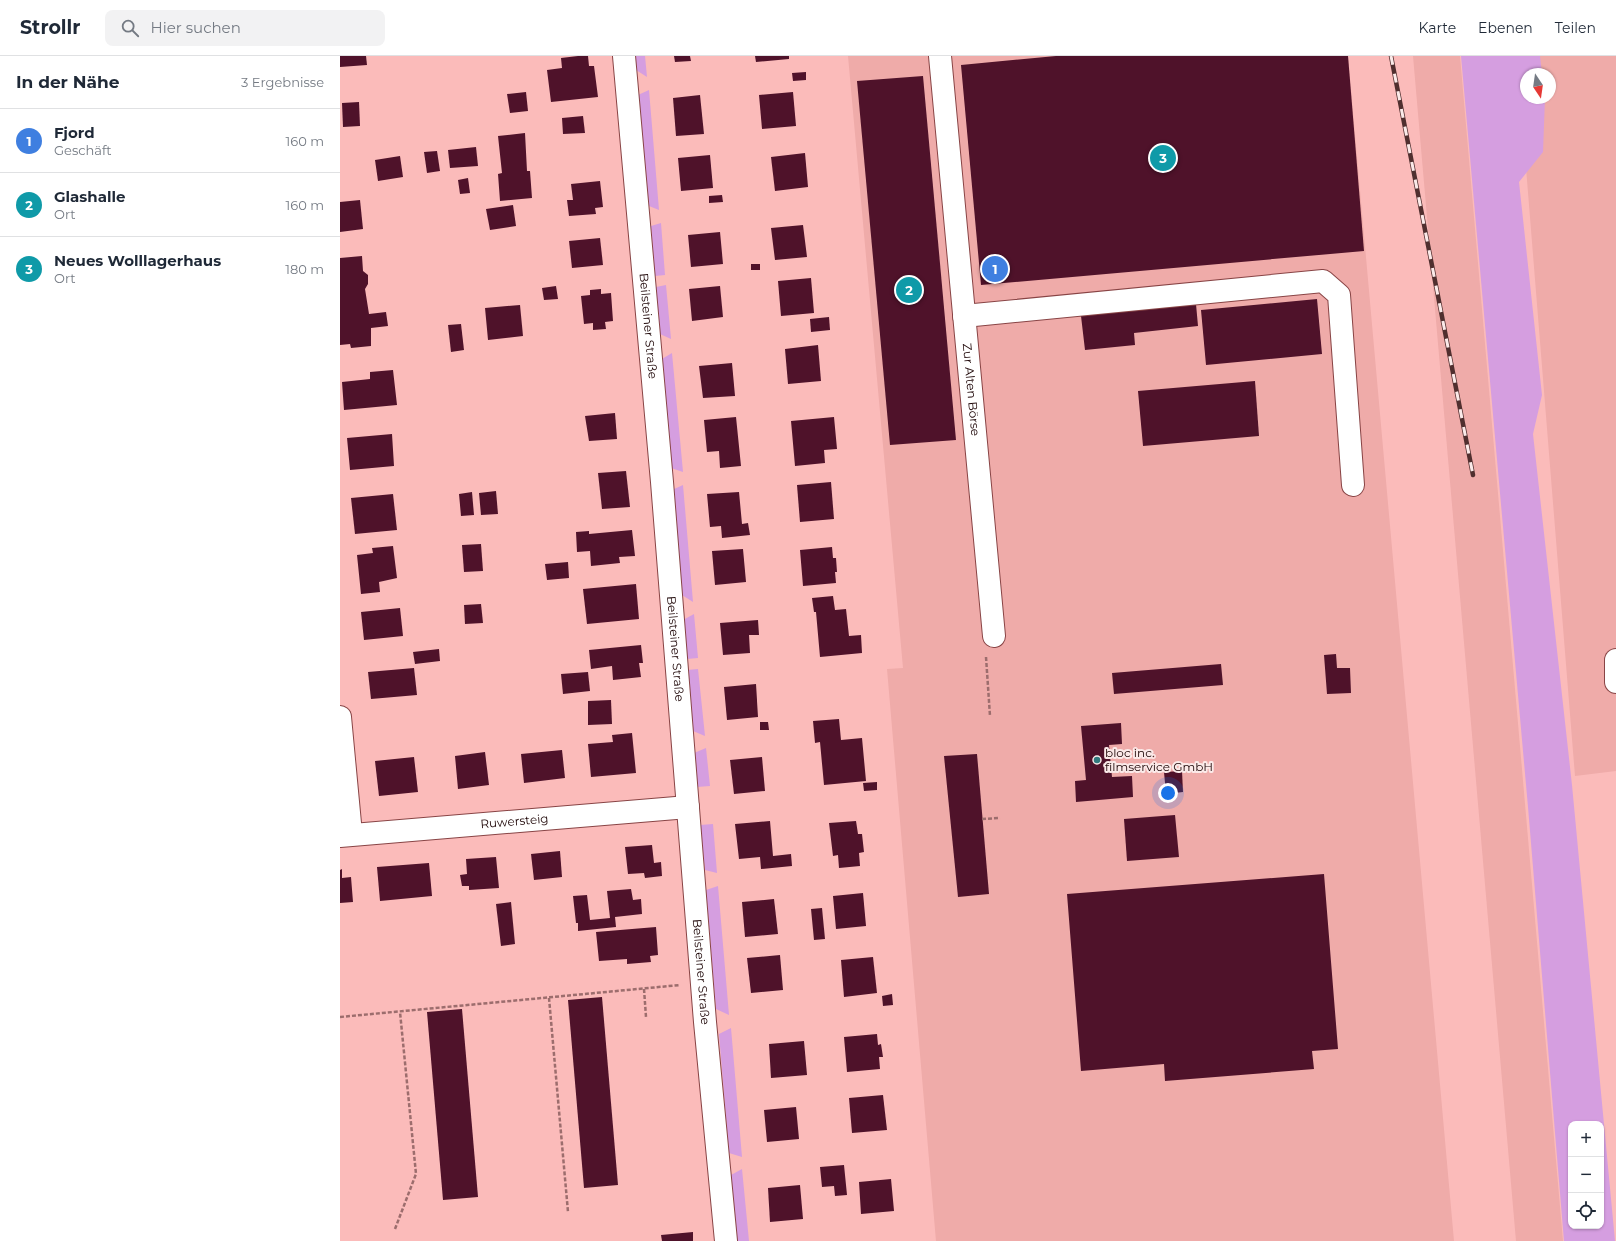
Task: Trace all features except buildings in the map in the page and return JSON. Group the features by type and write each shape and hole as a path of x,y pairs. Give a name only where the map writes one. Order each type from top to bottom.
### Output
{"street":[{"name":"Beilsteiner Straße","path":"624,56 663,490 702,983 726,1241"},
{"name":"Zur Alten Börse","path":"940,56 994,636"},
{"path":"964,316 1323,281 1339,295 1353,485"},
{"path":"1616,660 1616,682"},
{"path":"340,717 345,835"},
{"name":"Ruwersteig","path":"345,835 688,807"}],"path":[{"path":"990,716 985,638 994,636"},
{"path":"982,819 1000,818"},
{"path":"340,1017 702,983"},
{"path":"644,989 646,1017"},
{"path":"549,998 568,1212"},
{"path":"395,1229 416,1174 400,1012"}],"shaded area":[{"path":"635,56 645,56 647,77 636,70"},
{"path":"848,56 1348,56 1454,1241 936,1241 887,669 903,668"},
{"path":"1413,56 1460,56 1563,1241 1516,1241"},
{"path":"1461,56 1540,56 1541,68 1520,68 1520,104 1545,104 1543,152 1519,182 1542,395 1533,434 1572,785 1604,1121 1568,1121 1568,1229 1604,1229 1604,1124 1615,1241 1564,1241 1528,807"},
{"path":"1517,56 1616,56 1616,771 1575,776 1521,104 1556,104 1556,68 1520,68 1520,93"},
{"path":"649,90 659,210 649,206 638,95"},
{"path":"661,223 665,275 655,276 651,226"},
{"path":"666,285 671,339 660,334 656,287"},
{"path":"672,353 683,472 671,468 662,359"},
{"path":"683,485 693,602 682,595 672,490"},
{"path":"694,614 698,658 687,659 683,620"},
{"path":"698,669 705,736 693,731 687,670"},
{"path":"706,748 710,786 697,787 694,753"},
{"path":"713,824 717,873 705,870 700,825"},
{"path":"718,886 729,1015 716,1009 706,890"},
{"path":"731,1028 742,1157 729,1153 719,1034"},
{"path":"742,1169 749,1241 737,1241 731,1175"}],"railway":[{"path":"1391,56 1473,475"}],"place":[{"name":"Neues Wolllagerhaus","path":"1163,158"},
{"name":"Fjord","path":"995,269"},
{"name":"Glashalle","path":"909,290"},
{"name":"bloc inc. filmservice GmbH","path":"1097,760"}]}
